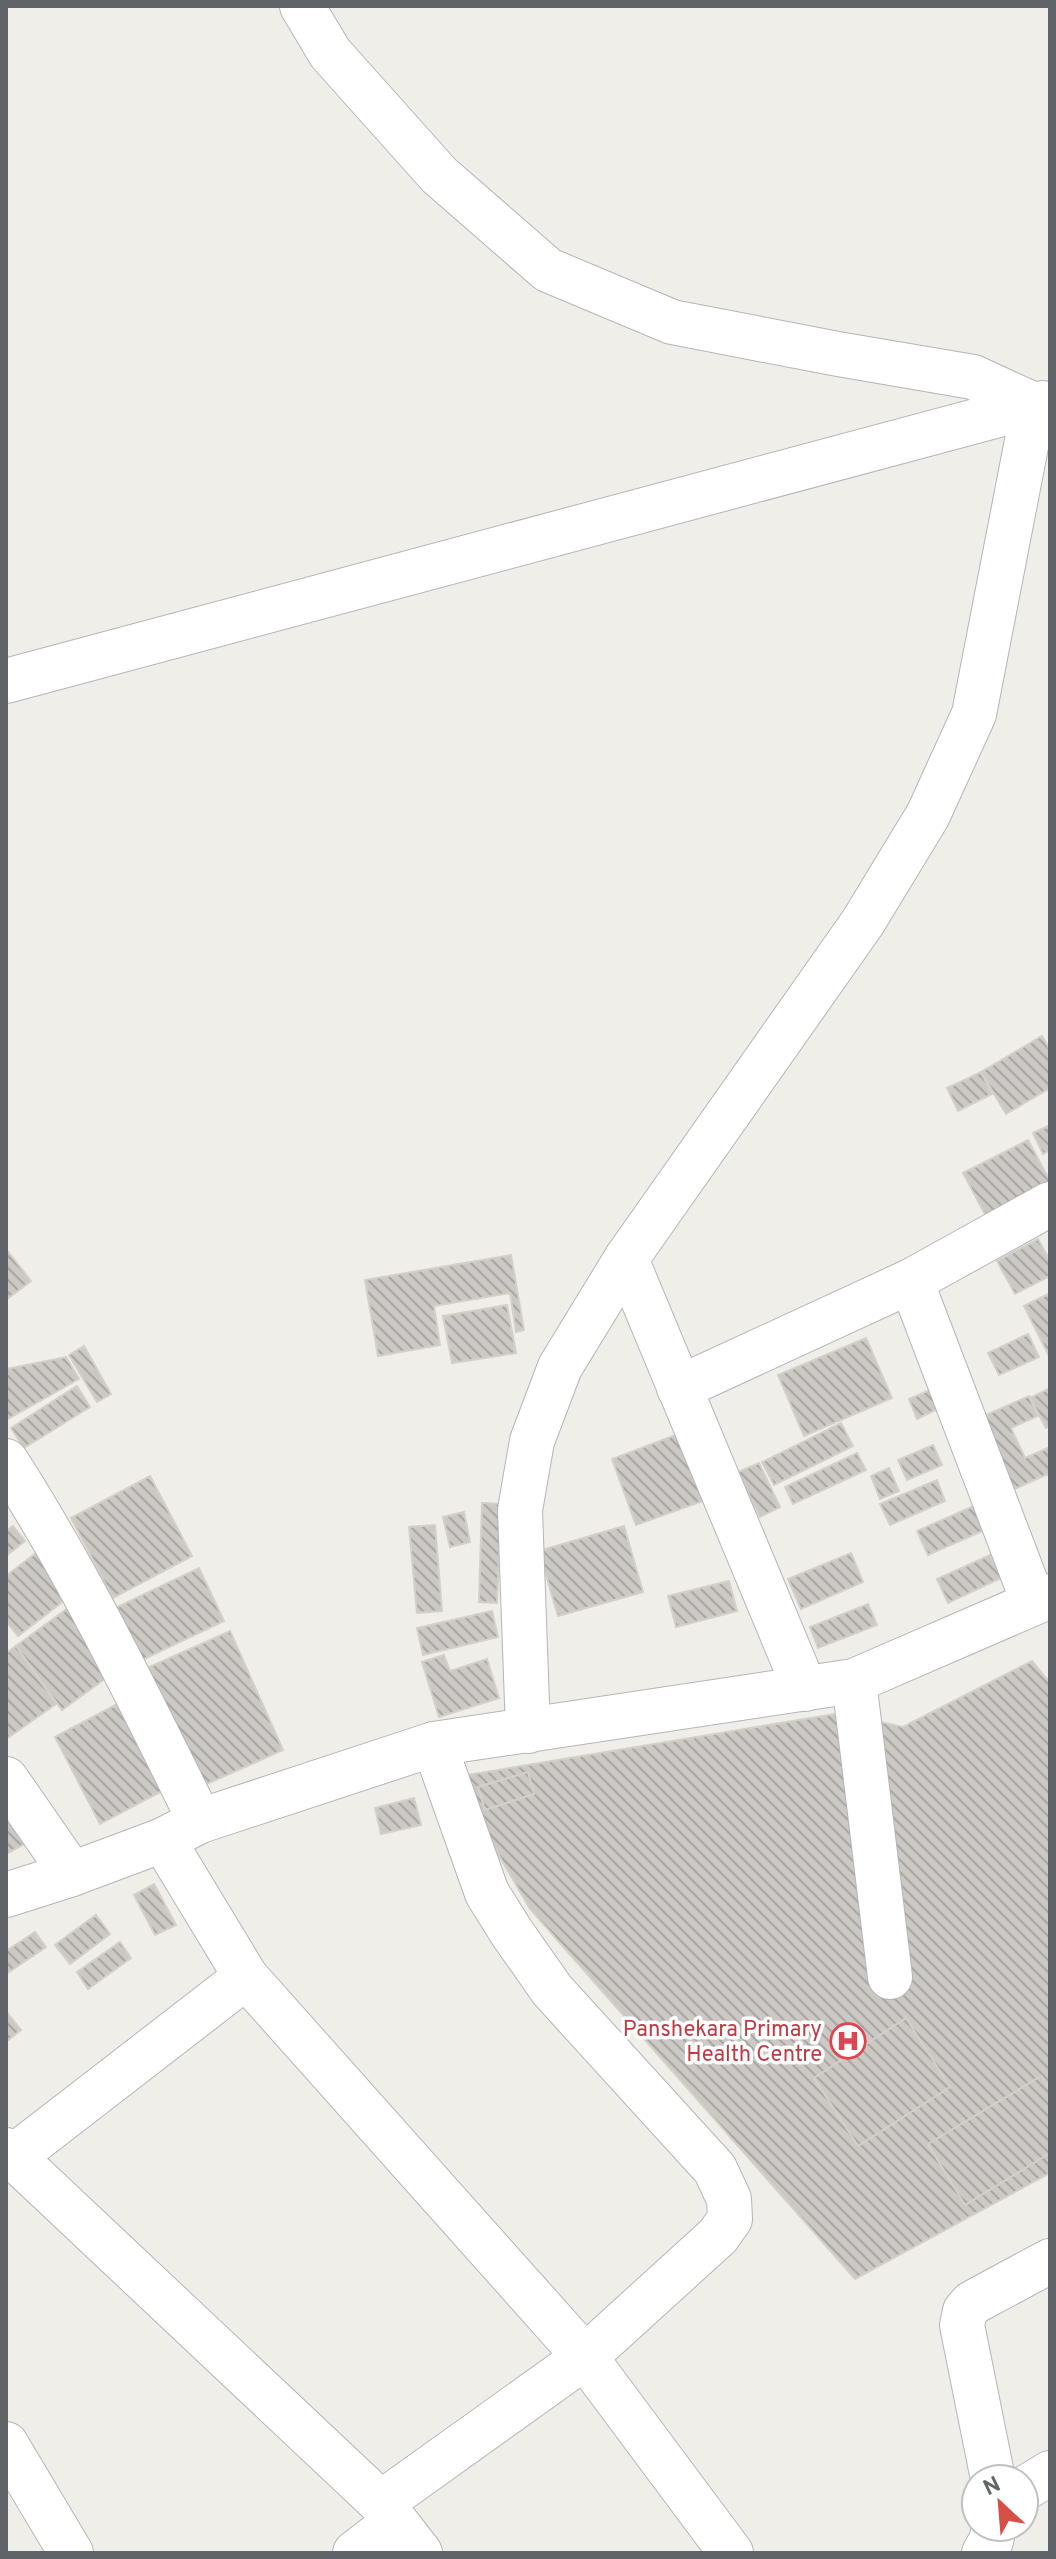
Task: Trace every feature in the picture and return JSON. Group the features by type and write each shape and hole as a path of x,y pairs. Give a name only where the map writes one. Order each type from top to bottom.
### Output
{"street":[{"path":"302,6 330,53 439,175 548,270 672,322 973,377 1042,403"},
{"path":"6,681 1042,403"},
{"path":"528,1731 520,1510 532,1441 560,1367 626,1259 863,922 928,815 974,714 1042,403"},
{"path":"679,1388 911,1281 1050,1204"},
{"path":"626,1259 805,1689"},
{"path":"6,1895 72,1874 181,1830 434,1744 854,1681 1042,1598 911,1281"},
{"path":"6,1461 41,1515 127,1673 181,1830 246,1977 585,2357 731,2553"},
{"path":"854,1681 890,1977"},
{"path":"355,2553 399,2526 718,2236 730,2219 729,2199 715,2169 552,1990 487,1893 434,1744"},
{"path":"6,1779 72,1874"},
{"path":"246,1977 9,2154 399,2526"},
{"path":"990,2463 962,2325 965,2311 972,2303 1050,2261"},
{"path":"6,2444 71,2553"}],"building":[{"path":"1042,1036 1050,1050 1050,1088 1006,1114 981,1072"},
{"path":"981,1072 992,1094 958,1111 947,1088"},
{"path":"1050,1125 1050,1150 1043,1154 1033,1133"},
{"path":"1028,1140 1050,1181 1050,1188 988,1220 963,1173"},
{"path":"1038,1239 1050,1261 1050,1276 1015,1294 997,1261"},
{"path":"6,1249 31,1281 6,1300"},
{"path":"511,1255 524,1330 516,1332 510,1293 434,1306 440,1345 378,1356 365,1280"},
{"path":"1050,1293 1050,1358 1024,1306"},
{"path":"507,1305 516,1353 452,1363 443,1316"},
{"path":"1028,1334 1039,1357 999,1375 988,1353"},
{"path":"866,1338 892,1398 804,1436 778,1375"},
{"path":"84,1346 111,1394 97,1402 69,1355"},
{"path":"66,1357 79,1379 6,1420 6,1369"},
{"path":"77,1386 90,1407 24,1448 11,1428"},
{"path":"934,1388 942,1407 917,1419 909,1399"},
{"path":"1050,1388 1050,1426 1046,1428 1030,1398"},
{"path":"1029,1396 1038,1416 1011,1428 1025,1458 1050,1447 1050,1473 1010,1491 977,1419"},
{"path":"841,1423 853,1446 774,1485 762,1462"},
{"path":"678,1434 703,1501 636,1525 612,1459"},
{"path":"933,1445 942,1465 907,1480 898,1460"},
{"path":"857,1453 866,1470 793,1504 785,1487"},
{"path":"759,1463 780,1507 760,1517 738,1472"},
{"path":"889,1468 899,1491 880,1499 871,1476"},
{"path":"150,1476 192,1556 113,1598 71,1518"},
{"path":"937,1480 945,1501 890,1525 880,1504"},
{"path":"482,1503 501,1504 497,1603 479,1602"},
{"path":"976,1505 987,1529 928,1555 917,1531"},
{"path":"464,1512 470,1542 450,1547 443,1517"},
{"path":"435,1525 442,1611 417,1613 409,1527"},
{"path":"13,1526 25,1541 6,1556 6,1531"},
{"path":"624,1526 643,1592 558,1616 539,1551"},
{"path":"40,1550 74,1593 18,1636 6,1621 6,1576"},
{"path":"851,1553 863,1582 801,1609 788,1579"},
{"path":"990,1555 1001,1578 948,1603 937,1579"},
{"path":"199,1568 224,1621 138,1662 113,1609"},
{"path":"729,1581 737,1611 676,1627 668,1596"},
{"path":"75,1603 121,1667 62,1710 16,1646"},
{"path":"868,1604 877,1625 818,1648 810,1627"},
{"path":"492,1611 498,1637 423,1655 417,1628"},
{"path":"230,1631 283,1750 200,1787 147,1668"},
{"path":"16,1646 56,1704 6,1739 6,1653"},
{"path":"444,1655 450,1671 487,1659 499,1698 439,1717 422,1662"},
{"name":"Panshekara Primary Health Centre","path":"1032,1661 1050,1683 1050,2173 855,2279 530,1909 479,1821 462,1776 841,1713 903,1727"},
{"path":"117,1704 162,1791 100,1824 55,1737"},
{"path":"528,1772 534,1794 485,1810 478,1787"},
{"path":"414,1798 421,1825 381,1834 375,1808"},
{"path":"6,1808 30,1841 6,1854"},
{"path":"154,1884 176,1925 155,1935 134,1895"},
{"path":"96,1915 110,1934 70,1964 55,1945"},
{"path":"35,1932 46,1947 6,1974 6,1951"},
{"path":"120,1942 131,1958 88,1989 77,1972"},
{"path":"6,2011 21,2030 6,2042"},
{"path":"906,2018 950,2087 858,2146 814,2078"},
{"path":"1041,2076 1050,2090 1050,2153 965,2205 928,2144"}],"place":[{"name":"Panshekara Primary Health Centre","path":"848,2041"}]}
